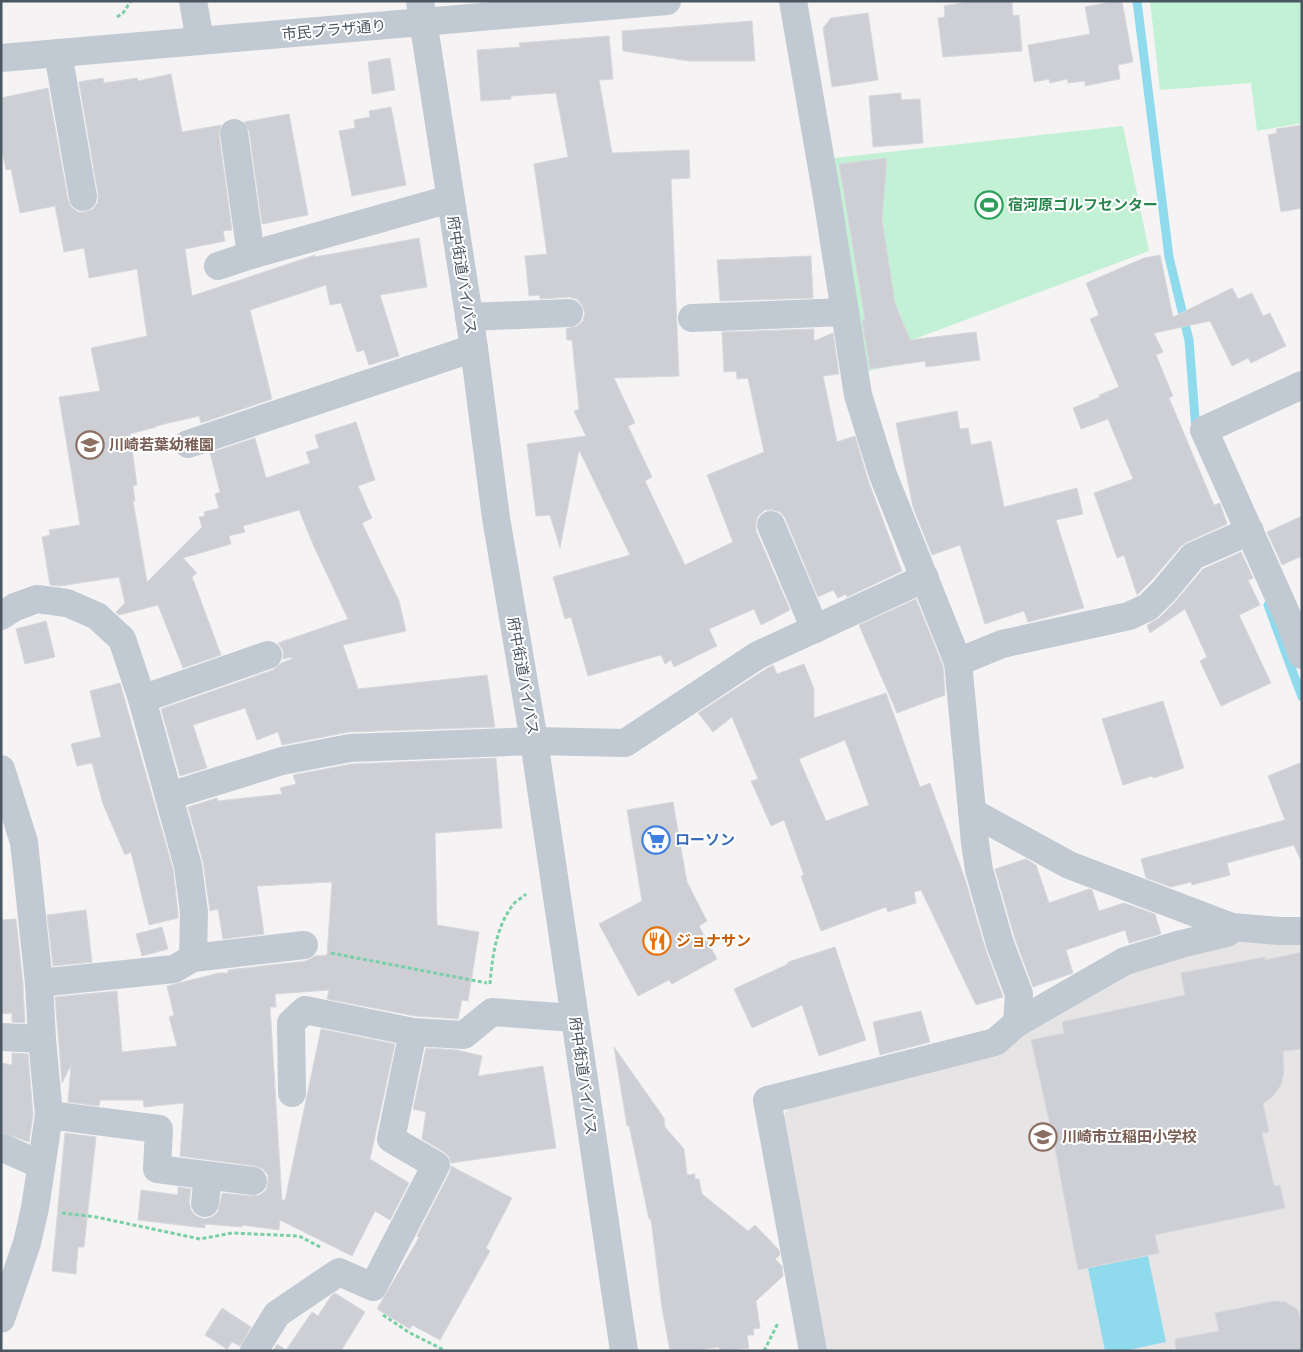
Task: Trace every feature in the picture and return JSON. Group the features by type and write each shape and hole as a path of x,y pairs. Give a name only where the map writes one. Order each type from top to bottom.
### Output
{"street":[{"path":"193,1 200,41"},
{"name":"市民プラザ通り","path":"1,58 200,41 421,12 667,1"},
{"path":"793,1 827,197 858,395 883,475 958,662 979,870 1000,944 1019,994 1017,1023"},
{"name":"府中街道バイパス","path":"421,12 474,348 496,518 534,741 624,1351"},
{"path":"58,53 83,197"},
{"path":"234,132 251,255"},
{"path":"218,266 251,255 450,200"},
{"path":"469,317 569,312"},
{"path":"692,318 845,312"},
{"path":"188,444 474,348"},
{"path":"1302,385 1204,430 1290,622 1302,655"},
{"path":"771,525 815,629"},
{"path":"958,662 1002,644 1129,616 1148,607 1193,556 1250,531"},
{"path":"169,796 282,761 350,748 534,741 625,743 758,655 925,578"},
{"path":"1,616 16,607 37,599 67,603 97,616 122,639 142,699 188,866 194,912 193,958"},
{"path":"142,699 268,655"},
{"path":"1,769 24,842 39,983 49,1115 35,1208 26,1243 1,1319"},
{"path":"972,812 1069,865 1232,927 1280,931 1302,930"},
{"path":"813,1351 767,1100 995,1042 1017,1023 1125,961 1227,932 1232,927"},
{"path":"39,983 174,968 193,958 304,945"},
{"path":"292,1093 291,1023 305,1010 413,1032 464,1035 492,1012 574,1018"},
{"path":"254,1351 277,1314 339,1272 373,1287 436,1165 391,1139 413,1032"},
{"path":"1,1036 42,1040"},
{"path":"49,1115 159,1130 157,1170 253,1182"},
{"path":"1,1147 41,1165"},
{"path":"205,1203 208,1176"}],"path":[{"path":"110,22 123,13 131,1"},
{"path":"492,1012 490,983 493,955 500,929 512,906 530,891"},
{"path":"304,945 325,952 490,983"},
{"path":"373,1287 380,1313 410,1333 446,1351"}],"shaded area":[{"name":"川崎市立稲田小学校","path":"1239,939 1302,939 1302,1351 826,1351 780,1121 790,1106 1035,1021 1114,978"}],"green space":[{"path":"1150,1 1302,1 1302,123 1257,131 1251,83 1160,90"},
{"name":"宿河原ゴルフセンター","path":"1123,126 1149,251 893,347 893,366 862,372 834,158"}],"water":[{"path":"1148,1256 1166,1342 1123,1351 1105,1351 1088,1268"}],"building":[{"path":"972,1 1012,1 1013,16 1019,15 1022,51 943,57 938,18 945,17 944,6"},
{"path":"1122,1 1133,62 1118,65 1120,79 1085,86 1085,81 1068,83 1067,79 1050,83 1049,79 1034,82 1028,45 1090,34 1085,7"},
{"path":"868,13 878,80 832,87 823,28 831,18"},
{"path":"752,21 755,61 689,61 623,51 622,31"},
{"path":"609,36 613,79 599,80 612,153 689,150 690,178 671,179 679,376 614,378 635,423 628,426 652,477 645,481 685,565 733,542 707,475 764,452 748,378 737,379 736,371 724,372 722,332 814,329 814,341 833,333 839,374 823,376 837,442 855,436 868,480 902,571 847,597 846,594 838,598 833,590 818,597 785,518 780,512 765,510 758,516 756,531 790,610 761,625 754,609 709,629 717,646 674,667 671,660 665,664 661,655 588,676 571,617 565,619 553,577 630,555 579,450 560,548 550,515 536,516 527,444 586,436 574,411 579,409 572,340 567,340 566,329 577,326 583,321 585,313 577,299 569,297 540,299 540,295 529,296 525,256 547,254 534,164 568,157 556,93 511,96 511,99 481,101 477,50 520,47 519,43"},
{"path":"390,58 395,90 372,94 368,62"},
{"path":"171,74 182,132 221,125 219,135 232,230 223,231 225,241 185,249 192,296 315,255 315,257 419,238 427,287 380,295 399,356 369,365 364,350 357,352 341,303 330,305 326,285 250,310 272,399 201,423 199,416 130,434 137,485 133,486 135,501 133,501 147,582 202,527 199,517 205,516 204,512 219,508 215,494 220,492 210,453 255,438 266,478 310,463 306,452 319,448 315,435 356,422 375,480 358,486 372,518 362,523 399,601 406,631 343,645 358,689 487,675 495,727 349,732 282,745 278,732 257,740 245,708 193,725 207,768 180,776 161,709 273,670 281,663 292,659 292,657 283,659 283,650 278,643 348,619 299,510 243,526 245,532 229,536 231,544 183,558 197,573 192,577 221,655 183,668 158,605 119,615 116,612 125,603 119,577 60,586 50,585 42,537 50,535 49,530 80,525 59,397 100,391 91,348 147,336 137,269 89,278 84,248 64,252 55,206 20,213 11,169 6,170 1,146 1,98 48,88 68,200 71,207 78,212 85,212 93,209 98,202 98,194 79,82 103,78 104,83 137,78 138,81"},
{"path":"901,93 901,100 920,99 923,143 873,147 869,96"},
{"path":"391,107 406,185 352,196 339,131 355,128 354,120 370,117 369,111"},
{"path":"289,114 308,215 262,224 249,131 244,122"},
{"path":"1302,125 1302,208 1281,212 1268,135 1277,133 1276,129"},
{"path":"887,158 882,219 895,303 910,340 976,332 980,360 926,367 925,361 870,369 862,321 865,320 839,164"},
{"path":"1160,255 1173,317 1232,288 1238,299 1252,293 1263,316 1270,313 1286,346 1251,363 1248,358 1232,366 1210,321 1154,333 1163,352 1156,355 1173,396 1169,398 1214,505 1220,503 1227,524 1181,546 1137,595 1124,555 1117,558 1094,493 1133,479 1108,419 1081,429 1073,408 1119,387 1090,319 1099,315 1086,283 1144,258"},
{"path":"811,256 813,298 720,301 717,260"},
{"path":"957,411 960,429 968,428 971,445 991,441 1004,507 1077,488 1083,514 1056,520 1084,608 1028,622 1024,611 985,624 960,545 932,555 913,507 896,423"},
{"path":"1302,516 1302,556 1282,565 1267,532"},
{"path":"1241,552 1253,578 1248,580 1260,605 1239,615 1271,683 1221,706 1200,661 1207,657 1185,609 1150,633 1147,625 1159,618 1175,602 1203,569"},
{"path":"916,599 943,666 945,695 897,713 859,625"},
{"path":"46,621 55,657 25,664 16,629"},
{"path":"804,664 814,689 814,718 886,693 920,787 930,783 965,879 985,948 1003,997 976,1005 921,890 914,892 916,903 888,912 886,907 821,931 801,876 804,875 784,820 771,826 751,781 758,779 732,717 713,732 698,713 773,665 777,674","holes":["845,740 869,805 826,821 799,759"]},
{"path":"120,683 173,869 178,918 149,925 131,852 125,855 103,804 92,763 77,766 71,744 101,737 90,691"},
{"path":"1163,701 1184,768 1123,785 1102,719"},
{"path":"496,758 502,828 435,833 437,925 479,932 468,1001 462,1000 458,1019 415,1016 327,999 329,990 275,994 276,1007 270,1007 282,1200 285,1200 321,1029 395,1044 370,1159 409,1183 390,1220 375,1211 352,1256 280,1220 279,1230 242,1225 242,1227 205,1224 205,1228 138,1220 141,1190 178,1195 178,1187 191,1189 189,1202 191,1210 196,1216 204,1219 212,1217 218,1212 222,1193 260,1195 266,1190 268,1175 263,1169 255,1166 180,1156 184,1103 144,1107 143,1100 100,1100 99,1106 68,1102 71,1065 62,1083 55,997 117,991 122,1052 177,1046 169,1017 174,1015 167,986 219,973 228,973 228,970 306,961 315,956 327,955 332,882 257,886 264,934 223,939 218,909 210,911 203,862 188,807 217,798 218,801 282,794 280,788 296,784 293,775 352,764"},
{"path":"1302,762 1302,859 1300,859 1294,845 1227,863 1230,875 1192,885 1191,882 1171,887 1146,878 1141,859 1285,820 1268,776"},
{"name":"ジョナサン","path":"673,802 687,882 707,921 699,926 717,959 672,984 669,980 638,996 599,924 642,901 627,810"},
{"path":"1026,859 1036,865 1049,903 1089,889 1092,890 1099,911 1124,903 1155,914 1161,934 1129,943 1125,930 1066,950 1073,973 1033,987 1015,939 995,869"},
{"path":"86,910 92,962 53,966 47,915"},
{"path":"16,919 25,1023 12,1022 12,1013 1,1014 1,920"},
{"path":"162,927 168,949 142,956 136,934"},
{"path":"835,947 866,1040 819,1056 802,1005 752,1028 734,989 788,964 788,962"},
{"path":"1302,952 1302,1049 1283,1051 1284,1072 1281,1085 1273,1096 1263,1104 1269,1132 1262,1133 1274,1186 1280,1185 1285,1208 1155,1235 1159,1253 1078,1270 1053,1138 1031,1040 1064,1033 1062,1022 1185,995 1181,973 1265,957 1265,960"},
{"path":"921,1011 930,1042 880,1055 873,1022"},
{"path":"614,1047 664,1118 665,1127 684,1149 687,1175 695,1174 695,1179 699,1179 702,1194 748,1231 755,1225 779,1250 780,1255 775,1259 782,1266 783,1276 756,1301 760,1328 753,1329 754,1335 747,1335 749,1348 720,1351 719,1347 692,1351 670,1351 662,1308 651,1219 649,1219 629,1125 627,1126"},
{"path":"426,1048 457,1050 482,1056 478,1076 543,1066 556,1148 451,1163 449,1157 444,1152 422,1139 426,1112 413,1109"},
{"path":"12,1053 28,1054 33,1115 29,1142 1,1132 1,1063 12,1065"},
{"path":"65,1133 96,1137 84,1247 78,1247 76,1274 52,1271"},
{"path":"451,1166 512,1198 486,1248 490,1251 440,1340 412,1325 410,1329 377,1309 417,1241 419,1237 417,1236 450,1172"},
{"path":"335,1293 365,1312 341,1351 273,1351 277,1344 286,1350 312,1312 318,1316"},
{"path":"1274,1301 1285,1302 1297,1309 1302,1323 1302,1351 1176,1351 1175,1339 1219,1331 1215,1313"},
{"path":"222,1308 251,1327 240,1346 232,1342 227,1349 205,1335"}],"waterway":[{"path":"1137,1 1169,257 1189,340 1196,431"},
{"path":"1268,605 1302,697"}],"place":[{"name":"宿河原ゴルフセンター","path":"989,205"},
{"name":"川崎若葉幼稚園","path":"90,445"},
{"name":"ローソン","path":"656,840"},
{"name":"ジョナサン","path":"657,941"},
{"name":"川崎市立稲田小学校","path":"1043,1137"}]}
